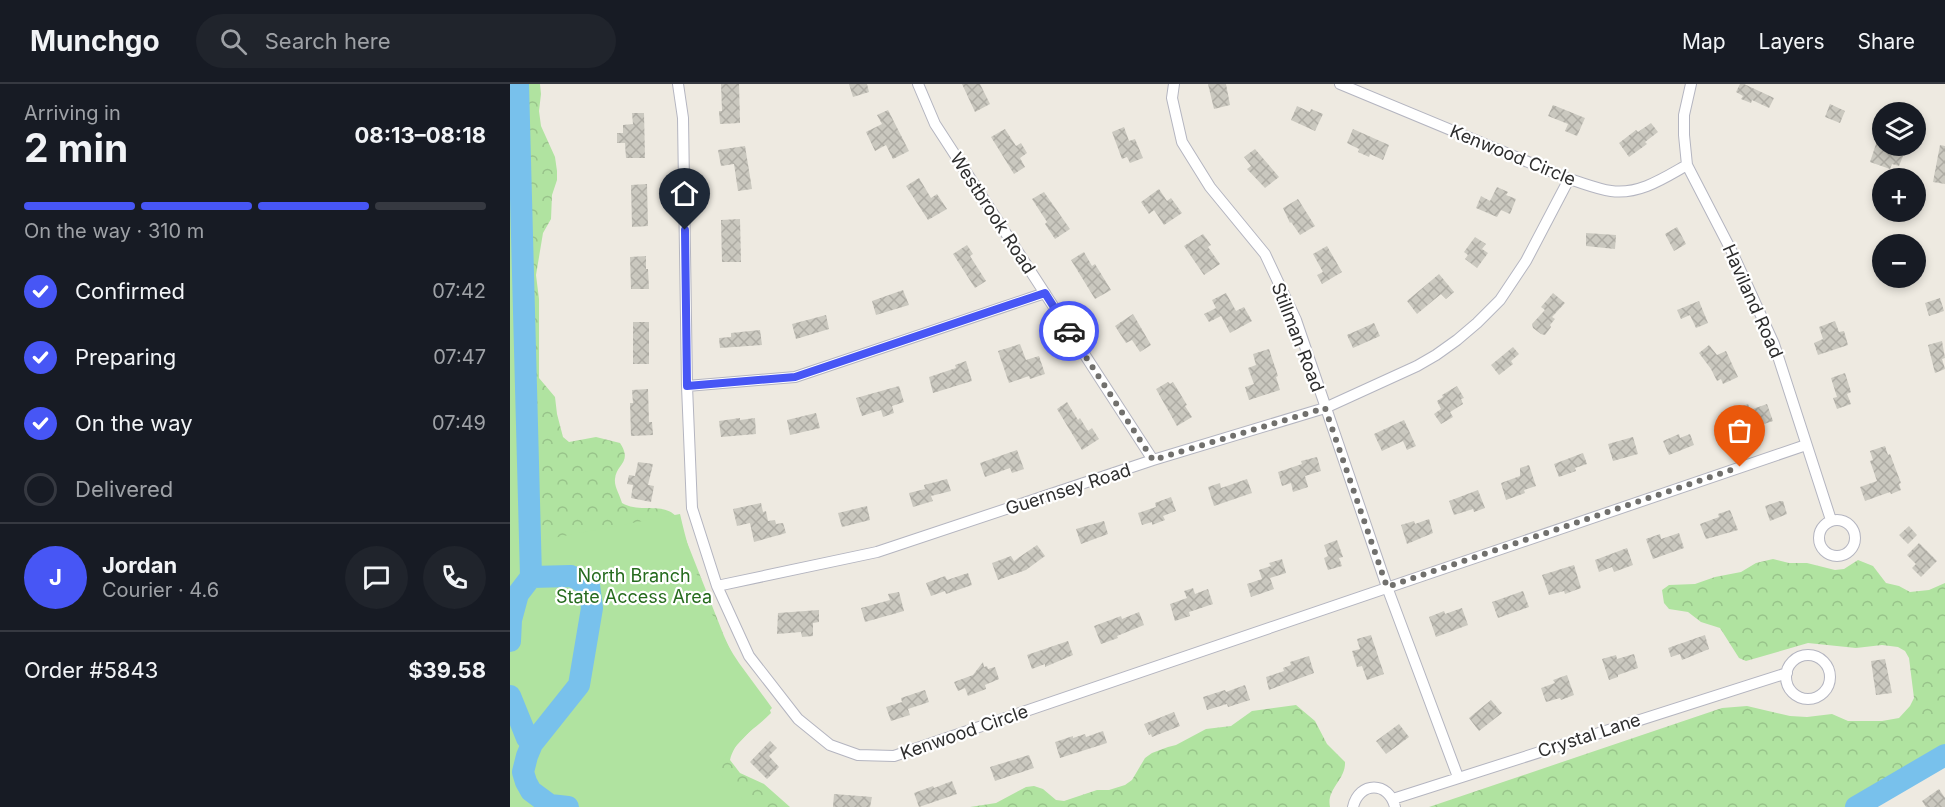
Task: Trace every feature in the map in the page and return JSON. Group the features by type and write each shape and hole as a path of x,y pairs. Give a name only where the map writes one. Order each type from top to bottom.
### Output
{"street":[{"name":"Kenwood Circle","path":"678,84 683,118 687,386 692,507 717,586 749,657 798,719 830,745 858,755 894,756 1806,445"},
{"name":"Westbrook Road","path":"918,84 935,124 1153,460"},
{"name":"Stillman Road","path":"1174,84 1172,98 1182,142 1210,187 1265,254 1296,320 1387,587 1458,777"},
{"name":"Kenwood Circle","path":"1340,84 1569,179 1602,189 1622,192 1645,187 1687,165"},
{"name":"Haviland Road","path":"1691,84 1684,115 1687,165 1732,252 1774,344 1831,520"},
{"name":"Guernsey Road","path":"717,586 877,552 1153,460 1325,408 1436,355 1477,323 1513,283 1569,179"},
{"path":"687,386 795,377 1045,293"},
{"name":"Crystal Lane","path":"1353,807 1359,794 1371,788 1384,790 1394,803 1458,777 1786,673 1793,661 1799,657 1813,655 1825,662 1830,675 1829,683 1826,689 1814,698 1800,697 1789,687 1786,673"}],"green space":[{"name":"North Branch State Access Area","path":"510,84 540,84 541,126 555,157 557,171 557,180 552,195 551,219 543,233 536,275 539,299 539,378 555,397 563,437 569,442 596,437 620,443 625,455 616,474 615,482 622,503 636,508 658,508 671,512 677,517 734,658 768,705 771,713 741,740 730,760 740,773 764,784 790,807 510,807"},
{"name":"North Branch State Access Area","path":"510,84 518,84 515,109 516,170 512,239 514,309 527,378 528,447 516,545 680,514 690,553 710,610 728,646 772,708 715,768 749,807 510,807"},
{"path":"1773,559 1789,563 1807,563 1835,570 1844,569 1858,560 1873,566 1886,583 1910,592 1929,590 1945,583 1945,766 1887,798 1877,807 1429,807 1722,708 1747,706 1790,716 1807,717 1832,714 1848,721 1882,721 1899,718 1914,698 1909,658 1905,651 1898,647 1882,645 1856,648 1808,643 1746,661 1739,658 1720,628 1701,622 1688,612 1669,609 1664,603 1662,590 1669,585 1695,584 1741,572 1756,563"},
{"path":"1296,705 1315,721 1327,744 1345,762 1343,774 1331,795 1330,807 970,807 996,803 1026,787 1034,786 1043,789 1056,800 1064,801 1097,790 1109,790 1125,785 1132,780 1145,758 1152,753 1176,745 1206,729 1231,726 1252,711"}],"building":[{"path":"721,84 739,84 740,123 720,124"},
{"path":"849,84 867,84 869,92 853,97"},
{"path":"962,84 980,84 990,104 975,112"},
{"path":"1208,84 1226,84 1230,105 1214,109"},
{"path":"1740,84 1774,98 1769,108 1752,100 1751,103 1741,99 1743,96 1736,92"},
{"path":"1830,104 1845,111 1840,123 1825,117"},
{"path":"1553,105 1585,118 1577,136 1565,131 1568,124 1548,116"},
{"path":"1297,106 1310,112 1311,109 1323,114 1315,131 1291,120"},
{"path":"888,110 909,151 893,159 886,145 875,151 866,132 882,124 877,115"},
{"path":"632,113 644,113 645,158 626,158 625,143 617,143 617,133 623,133 623,125 633,124"},
{"path":"1651,123 1658,132 1645,142 1647,144 1629,157 1619,143 1636,130 1638,132"},
{"path":"1124,127 1129,141 1135,139 1143,158 1130,163 1127,157 1122,159 1112,132"},
{"path":"1005,129 1016,146 1021,143 1027,153 1020,158 1025,167 1014,174 991,137"},
{"path":"1353,129 1389,145 1383,160 1358,152 1359,149 1347,143"},
{"path":"1940,145 1945,146 1945,184 1933,182"},
{"path":"745,146 752,189 738,191 734,164 721,166 718,150"},
{"path":"1255,149 1279,177 1265,188 1247,169 1251,166 1244,157"},
{"path":"1872,156 1903,156 1899,166 1892,164 1890,168 1870,162"},
{"path":"919,178 931,198 937,194 947,209 928,220 906,186"},
{"path":"647,184 648,226 632,227 631,185"},
{"path":"1497,187 1508,192 1506,195 1516,199 1510,214 1501,210 1497,217 1476,208 1481,196 1490,201"},
{"path":"1159,189 1167,201 1171,198 1182,213 1164,225 1154,210 1149,214 1141,202"},
{"path":"1044,192 1070,229 1055,239 1032,199"},
{"path":"1298,199 1315,226 1300,235 1290,223 1283,208"},
{"path":"740,219 741,262 722,262 721,220"},
{"path":"1677,227 1686,244 1674,251 1665,234"},
{"path":"1586,233 1616,235 1615,249 1586,246"},
{"path":"1203,234 1211,245 1208,247 1220,264 1204,275 1184,246"},
{"path":"1475,237 1486,244 1482,249 1488,253 1477,268 1465,259 1468,255 1464,252"},
{"path":"967,245 973,254 970,256 986,281 975,288 953,254"},
{"path":"1327,246 1342,272 1322,284 1317,275 1323,272 1313,254"},
{"path":"1084,252 1092,266 1095,264 1111,290 1095,299 1071,260"},
{"path":"646,256 649,289 631,289 630,257"},
{"path":"1439,274 1454,292 1446,299 1441,294 1417,314 1407,301"},
{"path":"903,290 909,305 876,315 872,301"},
{"path":"1226,293 1236,311 1244,307 1252,321 1230,333 1221,316 1209,322 1204,314 1216,308 1212,300"},
{"path":"1553,293 1565,303 1552,317 1555,319 1545,335 1533,328 1532,324 1545,310 1541,307"},
{"path":"1940,298 1944,311 1929,316 1925,303"},
{"path":"1699,301 1708,323 1696,328 1690,315 1681,319 1677,310"},
{"path":"1133,314 1151,345 1140,352 1132,340 1126,343 1115,326"},
{"path":"826,315 829,329 796,339 792,324"},
{"path":"1835,321 1839,332 1844,331 1848,345 1818,355 1814,343 1823,339 1819,327"},
{"path":"633,322 649,322 649,364 633,364"},
{"path":"1374,323 1380,336 1353,348 1347,335"},
{"path":"760,330 762,345 720,348 719,338 731,337 731,333"},
{"path":"1942,341 1945,358 1942,359 1945,369 1935,373 1928,345"},
{"path":"1020,344 1026,360 1039,356 1045,374 1030,379 1029,376 1009,383 998,351"},
{"path":"1709,345 1717,355 1726,351 1738,377 1723,384 1721,379 1717,381 1699,353"},
{"path":"1513,347 1519,354 1511,361 1513,364 1499,375 1491,365"},
{"path":"1269,349 1280,390 1249,400 1245,387 1254,384 1248,368 1256,365 1253,354"},
{"path":"966,361 972,381 933,393 929,377 956,368 955,365"},
{"path":"1845,373 1851,392 1847,394 1851,404 1837,409 1833,398 1837,397 1831,378"},
{"path":"1168,382 1170,384 1173,382 1192,417 1177,426 1156,389"},
{"path":"899,386 904,402 892,406 894,413 883,417 881,410 862,416 856,398"},
{"path":"1457,386 1464,398 1461,399 1463,404 1450,412 1453,417 1441,424 1434,414 1441,409 1437,401"},
{"path":"648,389 649,422 652,422 653,435 631,436 632,390"},
{"path":"1067,402 1078,420 1080,418 1088,431 1092,428 1099,439 1082,450 1057,409"},
{"path":"1748,404 1750,410 1767,404 1773,421 1761,425 1760,422 1729,433 1724,420 1739,414 1737,408"},
{"path":"816,413 820,428 790,435 787,420"},
{"path":"740,418 740,420 755,418 756,434 721,437 719,421"},
{"path":"1404,420 1416,446 1407,450 1403,441 1382,451 1374,434"},
{"path":"1679,434 1680,438 1690,434 1694,445 1669,455 1663,441"},
{"path":"1633,437 1638,454 1613,461 1608,444"},
{"path":"1885,446 1901,483 1899,484 1901,490 1865,501 1860,487 1877,481 1870,461 1873,460 1870,451"},
{"path":"1017,450 1024,469 1012,473 1010,468 985,477 980,463"},
{"path":"1583,453 1587,464 1559,477 1554,464"},
{"path":"1317,457 1321,471 1305,476 1308,487 1293,492 1291,483 1282,486 1278,472 1302,464 1301,461"},
{"path":"638,462 653,464 648,485 654,486 651,502 631,498 633,485 627,484 629,475 635,476"},
{"path":"1529,465 1536,486 1506,500 1501,483 1520,476 1520,468"},
{"path":"947,479 951,491 931,496 933,501 913,507 909,493 925,489 924,485"},
{"path":"1247,479 1252,493 1214,506 1208,487 1220,483 1221,488"},
{"path":"1478,490 1485,508 1454,515 1449,501"},
{"path":"1171,497 1176,511 1163,516 1165,520 1152,525 1152,522 1142,525 1138,513 1156,507 1155,503"},
{"path":"1783,501 1787,514 1770,521 1765,506"},
{"path":"761,503 768,521 775,520 776,524 783,523 786,533 754,542 750,523 737,526 733,509"},
{"path":"867,506 870,520 842,527 838,513"},
{"path":"1730,510 1738,530 1706,539 1700,524"},
{"path":"1429,519 1433,533 1407,544 1401,525 1414,521 1415,524"},
{"path":"1104,521 1108,534 1081,544 1076,529"},
{"path":"1909,526 1917,535 1908,544 1899,535"},
{"path":"1679,533 1684,548 1653,559 1646,539 1660,534 1661,539"},
{"path":"1337,540 1343,557 1339,558 1342,566 1328,570 1324,558 1328,556 1324,545"},
{"path":"1919,543 1937,561 1921,577 1912,568 1916,564 1907,555"},
{"path":"1037,545 1045,556 1026,570 998,580 992,563 1011,556 1014,561"},
{"path":"1627,548 1633,565 1614,572 1612,567 1599,572 1595,560"},
{"path":"1282,559 1286,573 1270,578 1274,589 1251,597 1247,584 1262,579 1259,570 1271,566 1269,563"},
{"path":"1574,565 1581,588 1565,594 1564,591 1549,595 1542,575"},
{"path":"968,573 972,585 946,594 945,591 931,596 926,583 945,576 947,580"},
{"path":"1193,588 1195,594 1208,589 1213,604 1189,612 1190,616 1175,621 1170,604 1187,598 1184,591"},
{"path":"1523,591 1529,607 1498,618 1492,602"},
{"path":"899,592 904,611 865,622 861,608 890,600 888,594"},
{"path":"1462,608 1468,625 1436,637 1429,617 1444,611 1445,614"},
{"path":"819,610 819,622 813,623 813,636 802,637 801,632 777,634 778,613"},
{"path":"1139,612 1144,625 1101,644 1094,626"},
{"path":"1371,635 1384,674 1367,680 1362,666 1357,667 1352,651 1360,649 1357,639"},
{"path":"1705,635 1709,649 1682,660 1680,654 1671,657 1668,648"},
{"path":"1068,641 1073,655 1045,667 1045,664 1032,669 1027,655"},
{"path":"1634,654 1638,668 1609,680 1602,659 1616,655 1617,659"},
{"path":"1309,656 1314,673 1269,690 1266,677 1284,671 1283,668 1291,665 1290,662"},
{"path":"1885,659 1892,693 1876,695 1871,661"},
{"path":"983,662 984,667 987,666 988,669 995,667 999,679 985,685 986,689 968,696 965,688 958,691 954,682 973,675"},
{"path":"1567,675 1574,695 1546,702 1541,688"},
{"path":"1245,685 1250,700 1228,707 1227,704 1207,710 1203,697"},
{"path":"925,690 929,702 908,709 910,715 891,721 886,707 902,702 901,698"},
{"path":"1491,700 1502,713 1479,731 1469,718"},
{"path":"1174,712 1180,726 1152,737 1151,734 1149,735 1144,724"},
{"path":"1399,724 1409,737 1386,754 1376,741"},
{"path":"1103,731 1107,743 1060,758 1055,742 1085,734 1086,737"},
{"path":"770,741 777,748 769,756 779,767 767,779 750,762"},
{"path":"1029,755 1034,768 995,781 990,767"},
{"path":"952,781 957,794 919,807 914,793"},
{"path":"1939,789 1945,798 1945,807 1926,807 1922,801"},
{"path":"834,794 872,797 870,807 833,807"}],"waterway":[{"path":"510,641 511,620 518,594 531,577 518,84"},
{"path":"531,577 571,576 589,585 592,608 579,685 532,744 523,772 531,791 550,805 568,807"},
{"path":"510,696 527,738 532,744"},
{"path":"1856,807 1945,755"}],"way so far":[{"path":"1069,331 1153,460 1325,408 1387,587 1740,467"}],"route":[{"path":"685,230 687,386 795,377 1045,293 1069,331"}]}
